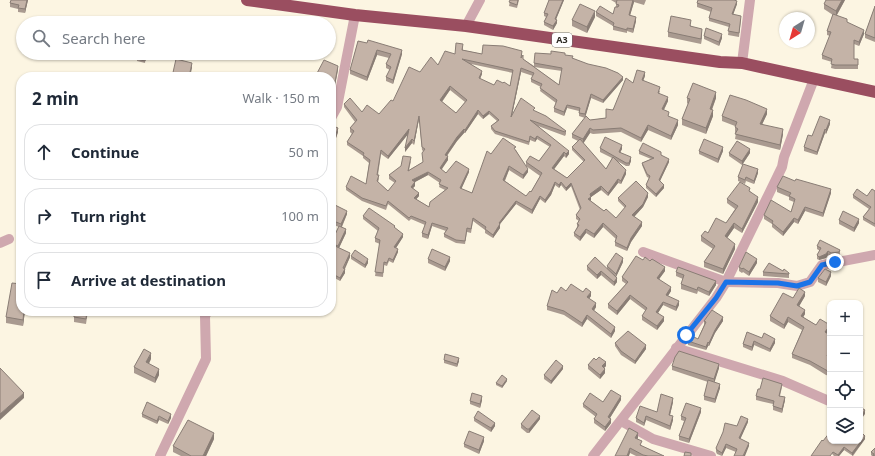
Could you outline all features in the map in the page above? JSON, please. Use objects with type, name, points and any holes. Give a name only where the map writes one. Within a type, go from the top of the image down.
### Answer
[{"type":"highway","name":"A3","points":[[248,0],[278,2],[355,15],[466,26],[720,62],[742,63],[875,92]]},
{"type":"street","points":[[466,26],[480,0]]},
{"type":"street","points":[[742,63],[750,0]]},
{"type":"street","points":[[336,109],[355,15]]},
{"type":"street","points":[[593,456],[716,298],[726,282],[782,167],[814,79]]},
{"type":"street","points":[[643,252],[726,282],[778,283],[797,286],[810,282],[822,265],[875,255]]},
{"type":"street","points":[[160,456],[206,359],[205,316]]},
{"type":"street","points":[[676,348],[783,381],[827,401]]},
{"type":"street","points":[[621,421],[653,439],[711,456]]},
{"type":"building","points":[[11,0],[27,0],[25,9],[18,8],[19,5],[10,3]]},
{"type":"building","points":[[510,0],[518,0],[517,5],[509,2]]},
{"type":"building","points":[[549,0],[563,0],[555,19],[557,20],[553,26],[544,22],[548,14],[544,13]]},
{"type":"building","points":[[617,0],[633,0],[629,15],[636,17],[633,29],[627,28],[627,30],[613,26],[614,23],[596,12],[600,6],[613,14],[615,7],[618,7],[619,5],[616,4]]},
{"type":"building","points":[[698,0],[737,1],[732,14],[741,16],[739,33],[728,31],[730,24],[709,18],[712,8],[697,3]]},
{"type":"building","points":[[826,0],[842,0],[836,11],[824,4]]},
{"type":"building","points":[[580,4],[595,11],[587,27],[572,20]]},
{"type":"building","points":[[875,6],[875,38],[865,34]]},
{"type":"building","points":[[833,14],[847,19],[847,22],[864,30],[859,42],[854,40],[854,59],[858,59],[858,65],[831,64],[832,59],[822,55],[831,32],[827,31]]},
{"type":"building","points":[[671,16],[691,20],[690,26],[702,29],[701,39],[668,32]]},
{"type":"building","points":[[706,28],[722,34],[719,42],[704,36]]},
{"type":"building","points":[[368,40],[402,50],[393,80],[386,77],[391,67],[386,64],[391,54],[377,50],[367,77],[350,70],[358,41],[367,43]]},
{"type":"building","points":[[456,43],[463,44],[462,50],[482,54],[483,45],[503,46],[522,51],[521,58],[523,55],[523,59],[559,85],[562,68],[534,63],[535,53],[551,54],[551,51],[565,53],[565,55],[573,56],[572,58],[588,64],[606,68],[623,77],[603,100],[591,94],[585,114],[579,113],[580,108],[567,105],[564,112],[554,108],[557,100],[540,88],[542,84],[531,79],[534,73],[521,68],[511,117],[521,98],[535,108],[533,110],[546,116],[566,131],[565,132],[530,120],[569,151],[566,154],[564,152],[552,168],[567,178],[585,160],[572,147],[580,139],[606,169],[613,157],[626,170],[621,181],[618,179],[608,193],[601,186],[590,194],[591,197],[588,199],[604,211],[606,209],[616,218],[626,206],[618,198],[636,181],[648,193],[643,204],[632,215],[642,222],[631,238],[627,248],[615,242],[617,236],[603,223],[594,234],[586,229],[580,237],[574,233],[579,225],[577,224],[580,219],[576,215],[581,208],[571,183],[566,188],[561,182],[559,185],[555,182],[545,200],[540,196],[532,210],[516,201],[499,223],[500,224],[493,235],[485,229],[486,227],[473,218],[471,229],[467,228],[465,241],[456,240],[444,234],[448,228],[432,223],[428,235],[422,233],[426,222],[411,216],[409,218],[388,201],[386,206],[362,198],[346,187],[351,176],[366,184],[370,160],[363,155],[364,153],[347,142],[354,131],[350,128],[357,120],[344,104],[350,98],[362,112],[367,105],[379,114],[391,100],[393,101],[409,67],[420,72],[431,57],[438,65],[445,51],[455,54]],"holes":[[[462,59],[513,70],[510,86],[497,80],[494,85],[479,78],[482,71]],[[450,86],[467,100],[456,113],[440,100]],[[478,110],[483,116],[489,111],[499,120],[491,126],[495,131],[529,142],[530,136],[535,139],[537,136],[551,145],[539,161],[530,156],[526,162],[542,173],[531,192],[530,191],[526,196],[503,180],[509,166],[523,175],[528,169],[514,148],[516,147],[503,138],[491,154],[487,151],[472,193],[460,188],[469,169],[456,161],[446,173],[440,168],[448,156],[445,155],[457,137],[464,129],[465,130]],[[419,116],[422,147],[425,149],[422,153],[423,162],[408,171],[411,157],[403,156],[401,166],[389,175],[396,181],[388,191],[377,181],[379,175],[377,175],[381,150],[388,156],[409,129],[405,148],[412,139],[414,141]],[[428,172],[441,180],[439,184],[448,188],[430,202],[429,207],[414,198],[419,193],[411,187],[415,182],[412,180]]]},
{"type":"building","points":[[176,60],[192,63],[190,72],[173,72]]},
{"type":"building","points":[[324,60],[338,66],[336,77],[336,72],[318,72]]},
{"type":"building","points":[[637,70],[645,72],[642,80],[660,87],[658,93],[668,97],[662,109],[669,112],[668,116],[678,120],[671,136],[648,125],[641,138],[621,128],[593,130],[590,128],[583,139],[572,134],[586,116],[590,120],[606,118],[606,109],[613,110],[626,78],[633,83]]},
{"type":"building","points":[[693,83],[716,92],[710,109],[713,110],[706,128],[682,119],[690,99],[687,98]]},
{"type":"building","points":[[730,95],[767,109],[760,124],[783,129],[780,145],[735,134],[738,129],[735,127],[737,122],[722,116]]},
{"type":"building","points":[[820,116],[830,120],[826,130],[825,129],[817,152],[804,147],[808,135],[812,136]]},
{"type":"building","points":[[605,137],[622,145],[619,152],[631,157],[629,163],[626,163],[600,148]]},
{"type":"building","points":[[704,139],[723,147],[718,159],[699,151]]},
{"type":"building","points":[[737,141],[750,149],[742,161],[729,153]]},
{"type":"building","points":[[643,143],[661,152],[661,155],[669,159],[659,180],[664,185],[656,194],[646,185],[650,176],[647,174],[642,163],[654,158],[639,151]]},
{"type":"building","points":[[743,164],[758,169],[754,181],[746,177],[745,180],[738,177]]},
{"type":"building","points":[[783,176],[795,181],[796,179],[831,189],[823,213],[805,207],[798,220],[794,218],[783,232],[772,223],[773,221],[764,215],[771,200],[791,212],[795,199],[789,196],[791,193],[777,187]]},
{"type":"building","points":[[740,182],[750,188],[749,191],[758,197],[742,229],[734,223],[725,236],[735,244],[723,269],[704,262],[715,246],[701,236],[705,231],[708,233],[716,218],[726,223],[738,206],[727,199]]},
{"type":"building","points":[[857,189],[867,196],[872,189],[875,191],[875,224],[863,217],[871,207],[853,195]]},
{"type":"building","points":[[336,206],[347,211],[341,224],[336,222]]},
{"type":"building","points":[[369,208],[395,226],[394,227],[403,234],[394,247],[398,249],[393,260],[389,258],[387,263],[384,262],[383,273],[375,272],[380,240],[375,238],[379,228],[363,216]]},
{"type":"building","points":[[843,211],[859,219],[854,228],[839,220]]},
{"type":"building","points":[[339,226],[346,229],[338,246],[336,245],[336,232]]},
{"type":"building","points":[[820,240],[840,250],[839,252],[831,253],[828,251],[826,254],[819,257],[817,255],[821,248],[817,246]]},
{"type":"building","points":[[336,246],[350,253],[343,268],[345,269],[340,278],[336,276]]},
{"type":"building","points":[[432,249],[450,257],[445,267],[428,259]]},
{"type":"building","points":[[355,250],[368,259],[365,265],[351,256]]},
{"type":"building","points":[[746,252],[757,259],[749,272],[739,267]]},
{"type":"building","points":[[616,253],[623,258],[616,274],[607,266]]},
{"type":"building","points":[[636,256],[643,260],[645,257],[650,261],[652,259],[665,267],[657,278],[671,287],[666,295],[679,301],[676,307],[663,302],[656,312],[664,317],[657,326],[642,316],[647,308],[630,295],[617,311],[608,304],[628,282],[622,277]]},
{"type":"building","points":[[595,257],[617,278],[614,282],[601,271],[597,275],[587,266]]},
{"type":"building","points":[[769,263],[783,271],[784,269],[789,274],[763,272]]},
{"type":"building","points":[[678,267],[716,281],[709,292],[698,287],[697,290],[681,284],[684,275],[676,272]]},
{"type":"building","points":[[825,269],[831,272],[826,282],[818,278]]},
{"type":"building","points":[[12,283],[16,283],[16,316],[23,316],[23,320],[6,317]]},
{"type":"building","points":[[571,284],[583,292],[586,288],[591,292],[587,297],[596,303],[592,309],[615,327],[611,334],[587,315],[582,323],[564,311],[547,306],[552,290],[557,293],[561,287],[566,291]]},
{"type":"building","points":[[799,288],[805,292],[797,305],[805,310],[801,316],[816,325],[820,319],[827,323],[827,329],[825,332],[827,333],[827,370],[810,361],[792,354],[804,327],[788,317],[784,325],[770,316],[783,293],[793,298]]},
{"type":"building","points":[[712,310],[723,317],[706,347],[688,341],[692,336],[698,339],[706,322],[704,321]]},
{"type":"building","points":[[74,316],[86,316],[86,319]]},
{"type":"building","points":[[628,331],[646,345],[635,361],[621,351],[615,343]]},
{"type":"building","points":[[747,332],[762,338],[764,333],[775,339],[770,349],[754,341],[752,347],[743,344]]},
{"type":"building","points":[[144,349],[151,353],[146,362],[159,369],[155,378],[134,367]]},
{"type":"building","points":[[679,351],[719,364],[714,379],[672,366]]},
{"type":"building","points":[[445,354],[459,358],[457,364],[444,360]]},
{"type":"building","points":[[599,357],[606,362],[602,366],[605,369],[600,375],[588,365],[594,358],[596,360]]},
{"type":"building","points":[[556,360],[563,366],[551,381],[544,375]]},
{"type":"building","points":[[0,368],[24,393],[0,414]]},
{"type":"building","points":[[502,375],[507,379],[502,386],[496,383]]},
{"type":"building","points":[[763,378],[782,384],[779,396],[785,397],[782,409],[773,406],[774,401],[756,396]]},
{"type":"building","points":[[708,380],[720,384],[715,399],[704,396]]},
{"type":"building","points":[[611,390],[621,396],[608,417],[611,419],[605,427],[594,419],[597,414],[583,404],[590,393],[603,402]]},
{"type":"building","points":[[472,393],[482,396],[480,404],[470,401]]},
{"type":"building","points":[[661,394],[673,398],[669,415],[673,416],[670,426],[646,416],[644,423],[636,418],[640,406],[657,412]]},
{"type":"building","points":[[147,402],[171,414],[168,421],[159,416],[157,421],[142,414]]},
{"type":"building","points":[[686,403],[701,408],[689,439],[679,436],[686,418],[681,416]]},
{"type":"building","points":[[532,410],[540,416],[529,429],[527,429],[521,424]]},
{"type":"building","points":[[478,411],[495,423],[491,428],[474,418]]},
{"type":"building","points":[[741,416],[748,419],[739,438],[749,443],[743,456],[734,456],[737,449],[726,444],[722,453],[717,450],[716,448],[725,423],[737,426]]},
{"type":"building","points":[[188,420],[214,433],[203,456],[191,456],[173,446]]},
{"type":"building","points":[[629,428],[638,433],[635,438],[642,441],[640,445],[664,456],[643,455],[630,448],[627,456],[615,456]]},
{"type":"building","points":[[469,431],[484,437],[479,450],[464,444]]},
{"type":"building","points":[[827,436],[827,444],[859,444],[852,453],[844,447],[838,455],[833,452],[830,456],[811,456],[822,440],[823,441]]},
{"type":"building","points":[[875,448],[875,456],[873,456],[874,454],[871,452]]},
{"type":"building","points":[[685,452],[691,453],[691,456],[684,456]]},
{"type":"route","points":[[686,335],[716,298],[726,282],[778,283],[797,286],[810,282],[822,265],[835,262]]}]
